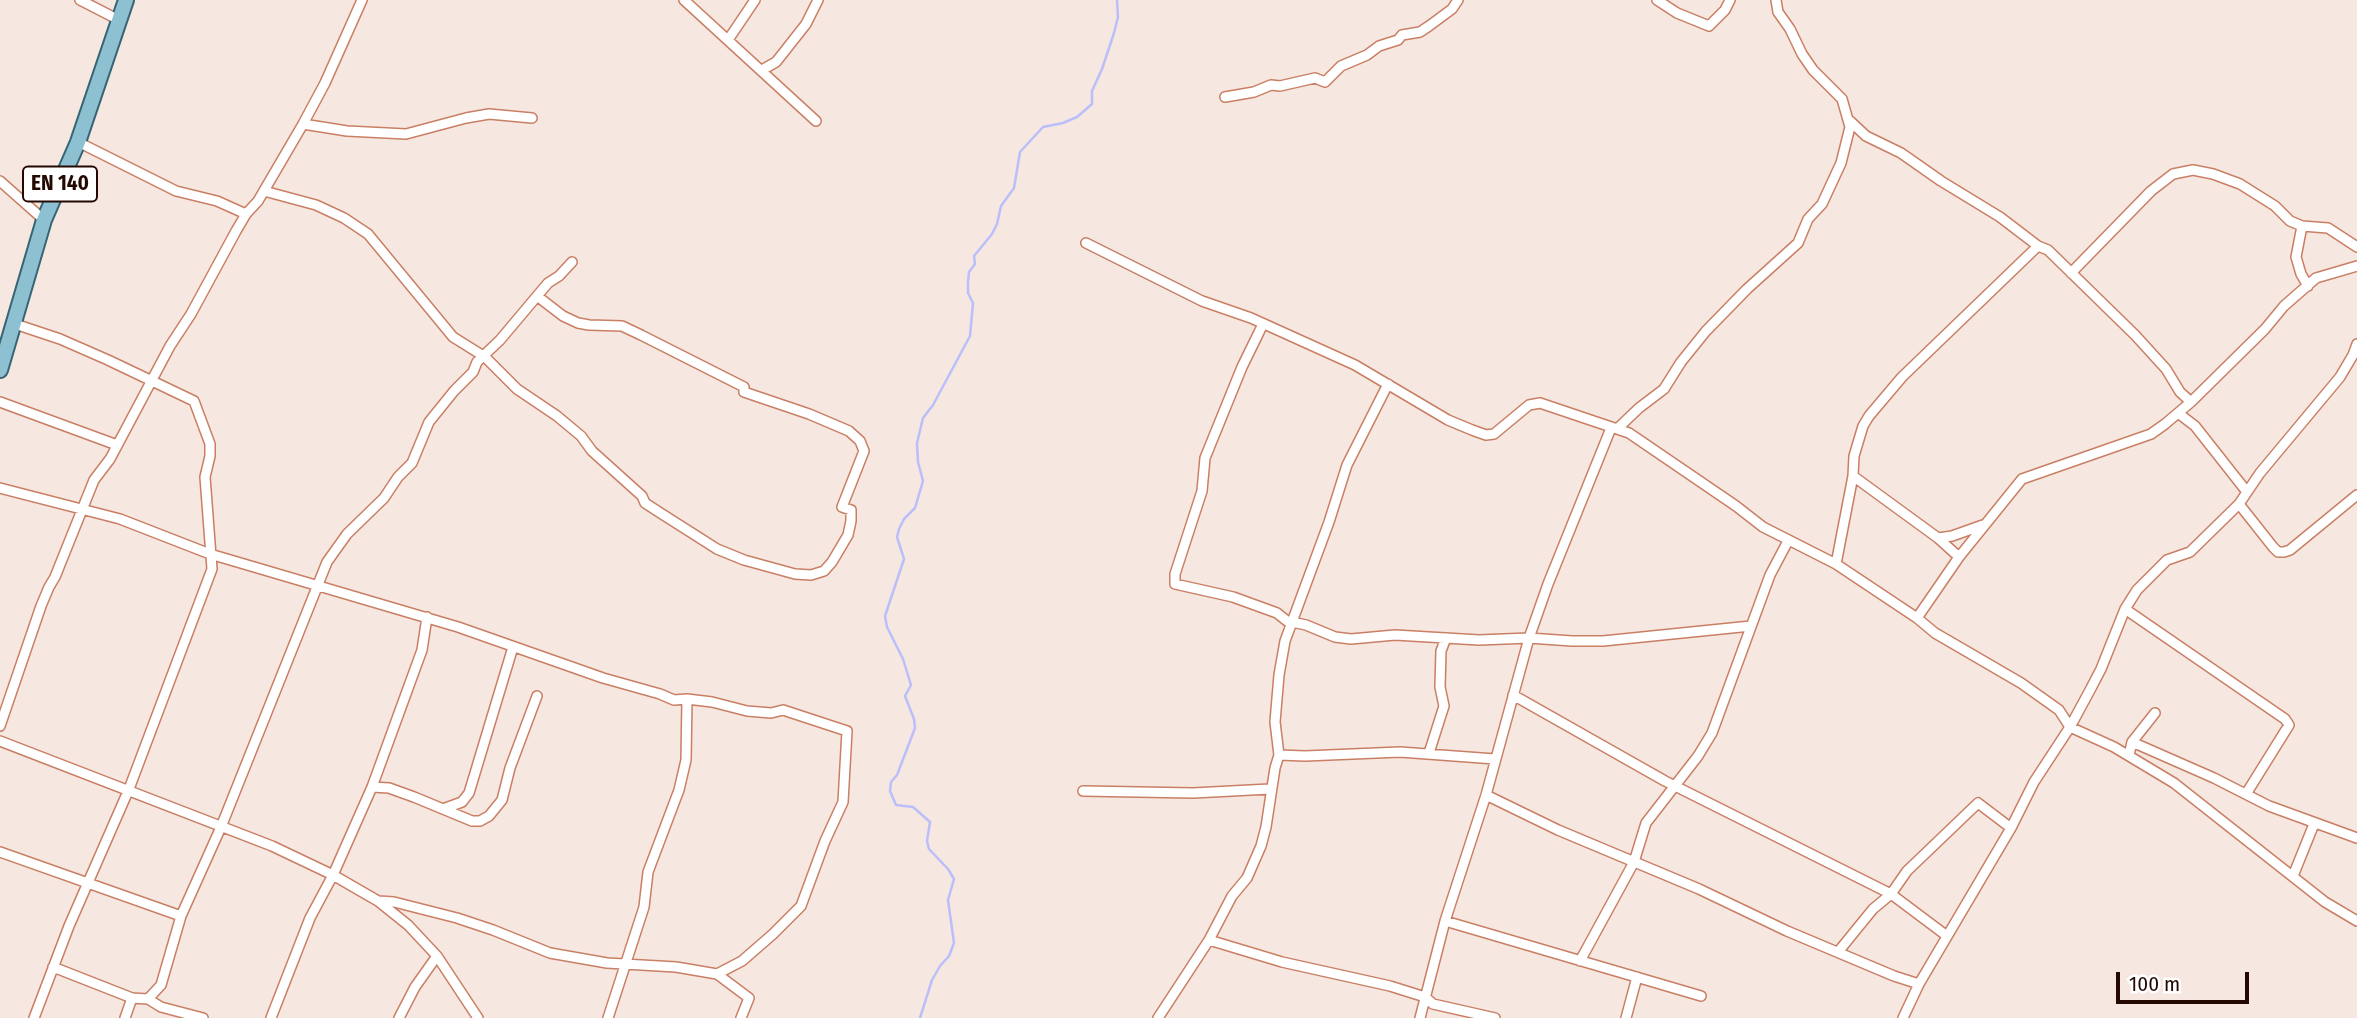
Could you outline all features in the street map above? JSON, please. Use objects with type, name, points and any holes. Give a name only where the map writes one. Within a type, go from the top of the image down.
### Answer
[{"type":"main road","name":"EN 140","points":[[0,370],[44,220],[78,142],[126,0]]},
{"type":"street","points":[[80,0],[119,20]]},
{"type":"street","points":[[0,726],[48,587],[55,578],[94,480],[110,459],[246,214],[264,191],[303,124],[325,83],[362,0]]},
{"type":"street","points":[[684,0],[816,121]]},
{"type":"street","points":[[728,40],[755,0]]},
{"type":"street","points":[[762,70],[776,62],[785,52],[806,24],[818,0]]},
{"type":"street","points":[[1225,97],[1254,92],[1271,85],[1280,86],[1315,78],[1325,82],[1341,66],[1367,55],[1379,46],[1398,40],[1402,35],[1420,32],[1452,9],[1458,0]]},
{"type":"street","points":[[1657,0],[1677,13],[1709,26],[1730,0]]},
{"type":"street","points":[[1420,1018],[1530,638],[1548,584],[1614,428],[1664,389],[1706,331],[1798,243],[1808,219],[1822,204],[1841,163],[1849,137],[1850,121],[1842,99],[1813,70],[1802,54],[1778,12],[1776,0]]},
{"type":"street","points":[[303,124],[347,131],[406,134],[489,114],[532,118]]},
{"type":"street","points":[[1850,121],[1871,139],[1901,153],[2000,217],[2038,246],[2048,250],[2151,352],[2166,369],[2180,392],[2191,402]]},
{"type":"street","points":[[78,142],[176,191],[217,201],[246,214]]},
{"type":"street","points":[[2071,273],[2151,191],[2173,174],[2193,170],[2239,184],[2275,206],[2290,220],[2302,226],[2328,228],[2357,247]]},
{"type":"street","points":[[0,181],[44,220]]},
{"type":"street","points":[[264,191],[316,205],[344,218],[368,234],[453,337],[485,357],[517,388],[581,436],[592,451],[642,496],[645,503],[729,555],[795,574],[811,575],[824,571],[848,536],[851,510],[842,507],[864,451],[860,441],[849,431],[809,414],[744,392],[744,387],[622,326],[589,326],[563,316],[537,296]]},
{"type":"street","points":[[2302,226],[2296,257],[2308,286]]},
{"type":"street","points":[[1086,243],[1202,301],[1263,324],[1355,365],[1448,420],[1486,435],[1494,434],[1528,405],[1540,403],[1629,433],[1737,506],[1763,527],[1836,564],[1935,633],[2021,683],[2059,710],[2070,727],[2129,755],[2174,783],[2325,902],[2357,921]]},
{"type":"street","points":[[1836,564],[1858,441],[1869,416],[1902,377],[2038,246]]},
{"type":"street","points":[[148,999],[161,985],[181,916],[221,828],[327,562],[347,534],[384,498],[398,477],[412,463],[429,422],[473,372],[477,362],[485,357],[548,283],[572,262]]},
{"type":"street","points":[[1917,618],[1959,558],[2021,479],[2151,434],[2191,402],[2308,286],[2323,274],[2357,266]]},
{"type":"street","points":[[15,324],[60,339],[194,401],[210,444],[205,477],[212,569],[129,789],[87,884],[34,1018]]},
{"type":"street","points":[[1263,324],[1242,367],[1205,458],[1202,491],[1175,575],[1175,584],[1233,597],[1277,612],[1287,621],[1335,637],[1352,639],[1395,635],[1479,640],[1530,638],[1603,641],[1751,626]]},
{"type":"street","points":[[1903,1018],[1919,984],[2011,828],[2034,782],[2070,727],[2101,669],[2125,609],[2149,576],[2167,560],[2190,552],[2239,504],[2260,473],[2340,377],[2357,344]]},
{"type":"street","points":[[1158,1018],[1253,866],[1266,827],[1270,789],[1279,755],[1275,722],[1281,654],[1347,465],[1388,384]]},
{"type":"street","points":[[0,402],[117,445]]},
{"type":"street","points":[[2178,413],[2195,426],[2247,492]]},
{"type":"street","points":[[1853,476],[1938,538],[1959,558]]},
{"type":"street","points":[[0,488],[120,519],[211,554],[427,618],[674,700],[712,702],[771,712],[783,709],[847,731],[844,803],[825,841],[801,906],[742,961],[717,974]]},
{"type":"street","points":[[2239,504],[2273,547],[2278,552],[2284,552],[2290,550],[2357,495]]},
{"type":"street","points":[[1938,538],[1986,524]]},
{"type":"street","points":[[1580,961],[1634,862],[1646,822],[1698,756],[1712,733],[1770,575],[1788,541]]},
{"type":"street","points":[[2125,609],[2285,719],[2289,725],[2246,794]]},
{"type":"street","points":[[271,1018],[310,918],[333,875],[372,787],[422,650],[427,618]]},
{"type":"street","points":[[1429,753],[1444,706],[1440,687],[1441,651],[1446,638]]},
{"type":"street","points":[[443,809],[461,803],[469,793],[513,647]]},
{"type":"street","points":[[1513,695],[1722,810],[1891,894],[1947,936]]},
{"type":"street","points":[[372,787],[388,788],[472,821],[480,821],[489,816],[502,800],[510,768],[537,696]]},
{"type":"street","points":[[608,1018],[644,906],[648,872],[679,790],[686,760],[687,699]]},
{"type":"street","points":[[2129,755],[2132,742],[2155,713]]},
{"type":"street","points":[[0,741],[272,846],[333,875],[378,901],[408,925],[437,956],[478,1018]]},
{"type":"street","points":[[2132,742],[2269,806],[2357,838]]},
{"type":"street","points":[[1279,755],[1429,753],[1495,759]]},
{"type":"street","points":[[1083,791],[1193,793],[1270,789]]},
{"type":"street","points":[[1486,795],[1558,830],[1838,952],[1919,984]]},
{"type":"street","points":[[1838,952],[1868,914],[1891,894],[1907,871],[1978,803],[2011,828]]},
{"type":"street","points":[[2293,876],[2314,824]]},
{"type":"street","points":[[0,852],[181,916]]},
{"type":"street","points":[[378,901],[394,902],[457,919],[550,953],[607,964],[676,967],[717,974],[749,998],[741,1018]]},
{"type":"street","points":[[1446,921],[1701,996]]},
{"type":"street","points":[[1209,940],[1282,962],[1390,986],[1425,997],[1433,1004],[1495,1018]]},
{"type":"street","points":[[399,1018],[415,987],[437,956]]},
{"type":"street","points":[[53,967],[132,998],[148,999],[161,1007],[203,1018]]},
{"type":"street","points":[[1626,1018],[1637,977]]},
{"type":"street","points":[[125,1018],[132,998]]},
{"type":"waterway","points":[[920,1018],[932,980],[949,956],[954,943],[948,900],[954,879],[929,849],[927,841],[930,822],[913,807],[896,805],[890,791],[891,782],[897,775],[915,728],[905,696],[911,685],[885,616],[904,559],[897,537],[904,519],[915,508],[923,481],[917,443],[923,418],[933,405],[970,336],[973,303],[968,293],[968,282],[969,272],[975,264],[974,256],[992,234],[1001,206],[1014,188],[1020,152],[1043,127],[1077,117],[1092,104],[1092,91],[1102,69],[1118,17],[1117,0]]}]
